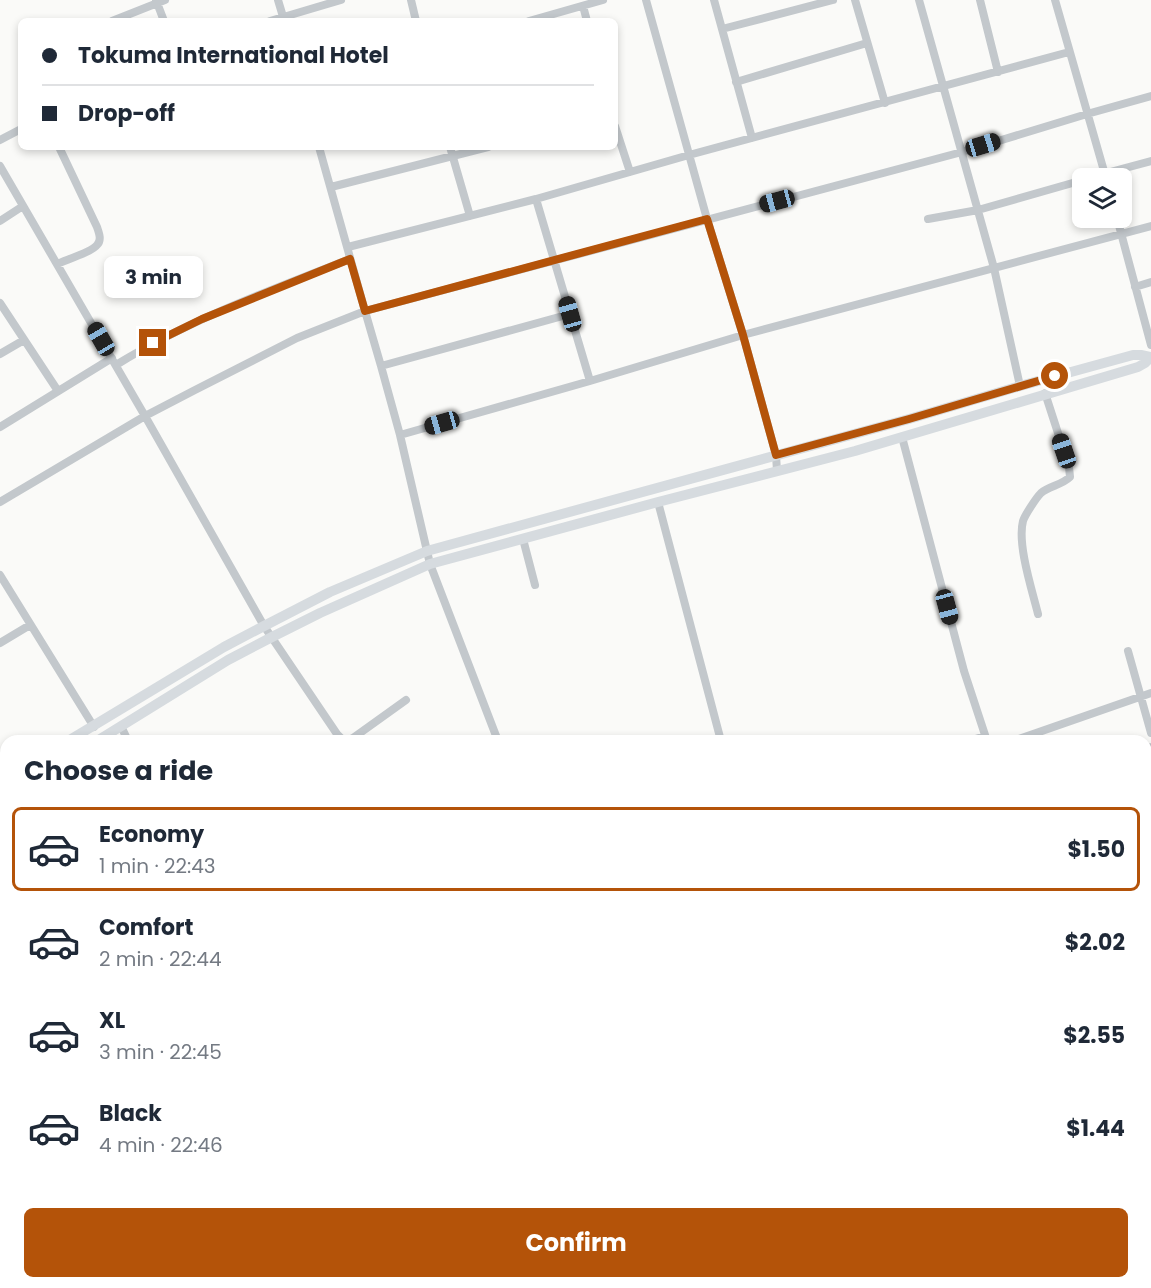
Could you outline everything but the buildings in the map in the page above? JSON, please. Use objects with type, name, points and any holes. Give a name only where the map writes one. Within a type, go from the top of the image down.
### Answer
[{"type":"main road","points":[[79,735],[224,647],[330,592],[428,551],[1133,355],[1151,357]]},
{"type":"main road","points":[[107,735],[228,660],[320,613],[430,564],[902,437],[1138,367],[1151,357]]},
{"type":"street","points":[[278,0],[284,18]]},
{"type":"street","points":[[287,18],[341,0]]},
{"type":"street","points":[[411,0],[415,18]]},
{"type":"street","points":[[540,18],[603,0]]},
{"type":"street","points":[[646,0],[707,219],[743,335],[776,455],[777,471]]},
{"type":"street","points":[[714,0],[752,138]]},
{"type":"street","points":[[722,29],[833,0]]},
{"type":"street","points":[[855,0],[885,103]]},
{"type":"street","points":[[919,0],[994,268],[1020,386]]},
{"type":"street","points":[[980,0],[998,72]]},
{"type":"street","points":[[1055,0],[1103,168]]},
{"type":"street","points":[[119,18],[159,1],[163,18]]},
{"type":"street","points":[[583,6],[586,18]]},
{"type":"street","points":[[736,82],[867,43]]},
{"type":"street","points":[[348,247],[536,199],[689,155],[1070,52]]},
{"type":"street","points":[[0,502],[145,416],[297,338],[365,311],[962,152],[1151,96]]},
{"type":"street","points":[[0,140],[18,131]]},
{"type":"street","points":[[618,135],[630,172]]},
{"type":"street","points":[[57,264],[91,250],[98,245],[100,237],[60,150]]},
{"type":"street","points":[[320,150],[400,435],[430,564],[496,735]]},
{"type":"street","points":[[451,150],[470,216]]},
{"type":"street","points":[[331,187],[476,150]]},
{"type":"street","points":[[1130,168],[1151,161]]},
{"type":"street","points":[[0,166],[114,361],[264,626],[337,735]]},
{"type":"street","points":[[928,219],[978,210],[1072,183]]},
{"type":"street","points":[[536,199],[590,381]]},
{"type":"street","points":[[0,221],[23,206]]},
{"type":"street","points":[[400,435],[743,335],[1151,226]]},
{"type":"street","points":[[1120,228],[1151,345]]},
{"type":"street","points":[[0,427],[58,391],[114,361],[202,319],[350,259]]},
{"type":"street","points":[[1135,287],[1151,282]]},
{"type":"street","points":[[0,303],[58,391]]},
{"type":"street","points":[[381,366],[570,314]]},
{"type":"street","points":[[0,354],[24,340]]},
{"type":"street","points":[[1038,614],[1023,556],[1024,519],[1042,492],[1070,477],[1069,467],[1045,393]]},
{"type":"street","points":[[902,437],[964,671],[985,735]]},
{"type":"street","points":[[658,502],[719,735]]},
{"type":"street","points":[[523,539],[535,585]]},
{"type":"street","points":[[0,575],[94,727]]},
{"type":"street","points":[[0,643],[30,625]]},
{"type":"street","points":[[1128,651],[1151,733]]},
{"type":"street","points":[[1030,735],[1151,693]]},
{"type":"street","points":[[357,735],[406,700]]},
{"type":"street","points":[[121,726],[125,735]]},
{"type":"route","points":[[153,343],[202,319],[350,259],[365,311],[707,219],[743,335],[776,455],[1055,376]]}]
